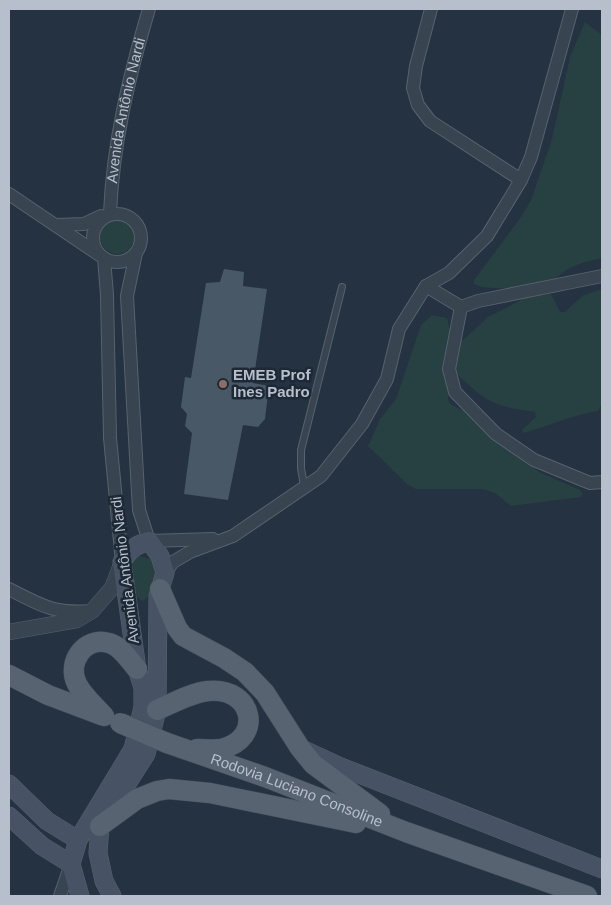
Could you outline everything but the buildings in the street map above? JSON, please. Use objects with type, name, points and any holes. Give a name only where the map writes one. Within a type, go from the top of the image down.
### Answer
[{"type":"main road","points":[[122,562],[128,552],[138,544],[149,541]]},
{"type":"main road","name":"Avenida Antônio Nardi","points":[[100,826],[146,754],[158,710],[160,556],[149,541]]},
{"type":"main road","name":"Avenida Antônio Nardi","points":[[72,867],[78,840],[133,749],[143,707],[142,688],[137,669],[122,562]]},
{"type":"main road","points":[[127,598],[143,606],[151,604],[161,586]]},
{"type":"main road","points":[[161,586],[177,628],[183,636],[235,665],[254,680],[275,708],[300,748],[328,776],[406,832]]},
{"type":"main road","points":[[112,720],[76,683],[74,664],[80,650],[92,643],[108,643],[123,652],[137,669]]},
{"type":"main road","name":"Rodovia Luciano Consoline","points":[[9,675],[48,694],[175,746],[265,777],[406,832],[587,896]]},
{"type":"main road","points":[[158,710],[207,691],[228,692],[246,707],[249,715],[248,726],[239,740],[221,748],[175,746]]},
{"type":"main road","points":[[300,748],[341,766],[602,868]]},
{"type":"main road","points":[[9,784],[46,821],[78,840]]},
{"type":"main road","points":[[112,896],[104,881],[98,853],[100,826],[126,806],[147,794],[169,789],[185,789],[406,832]]},
{"type":"main road","points":[[9,816],[42,846],[72,867],[83,896]]},
{"type":"main road","points":[[72,867],[98,853]]},
{"type":"street","name":"Avenida Antônio Nardi","points":[[109,213],[112,170],[118,128],[149,9]]},
{"type":"street","points":[[431,9],[416,66],[413,88],[418,105],[430,121],[521,180]]},
{"type":"street","points":[[161,586],[174,562],[190,552],[233,536],[321,476],[362,424],[386,379],[399,329],[426,286],[449,273],[487,236],[521,180],[531,157],[572,9]]},
{"type":"street","points":[[9,194],[101,257],[114,262],[122,262],[136,253],[141,238],[136,222],[123,214],[109,213],[84,224],[56,225]]},
{"type":"street","points":[[101,257],[94,248],[93,232],[96,225],[109,213]]},
{"type":"street","name":"Avenida Antônio Nardi","points":[[136,253],[126,296],[139,510],[149,541]]},
{"type":"street","name":"Avenida Antônio Nardi","points":[[101,257],[107,296],[110,438],[122,562]]},
{"type":"street","points":[[460,307],[478,301],[602,276]]},
{"type":"street","points":[[426,286],[460,307]]},
{"type":"street","points":[[460,307],[449,369],[455,392],[496,434],[534,460],[590,483],[602,482]]},
{"type":"street","points":[[149,541],[183,541],[233,536]]},
{"type":"street","points":[[9,632],[76,620],[92,611],[112,588],[122,562]]},
{"type":"street","points":[[9,589],[46,608],[71,612],[92,611]]},
{"type":"street","points":[[60,896],[72,867]]},
{"type":"lane","points":[[304,486],[301,450],[342,286]]},
{"type":"green space","points":[[585,22],[602,35],[602,258],[586,262],[564,272],[558,276],[549,290],[560,312],[565,312],[582,296],[602,289],[602,404],[598,411],[579,415],[523,433],[522,430],[536,417],[535,412],[510,408],[493,402],[477,392],[458,375],[451,376],[448,399],[450,404],[474,416],[539,472],[580,490],[583,494],[581,497],[511,506],[495,493],[482,489],[416,489],[408,485],[368,446],[380,419],[396,399],[421,325],[432,315],[447,318],[451,334],[463,340],[488,317],[521,300],[521,294],[516,291],[480,286],[474,284],[474,280],[521,217],[531,200],[552,139],[570,57]]},
{"type":"green space","points":[[117,220],[129,225],[134,237],[129,249],[117,254],[105,249],[100,237],[105,225]]},
{"type":"green space","points":[[140,556],[154,560],[158,567],[152,593],[143,601],[139,599],[133,589],[130,577],[131,565]]},
{"type":"place","name":"EMEB Prof Ines Padro","points":[[223,384]]}]
